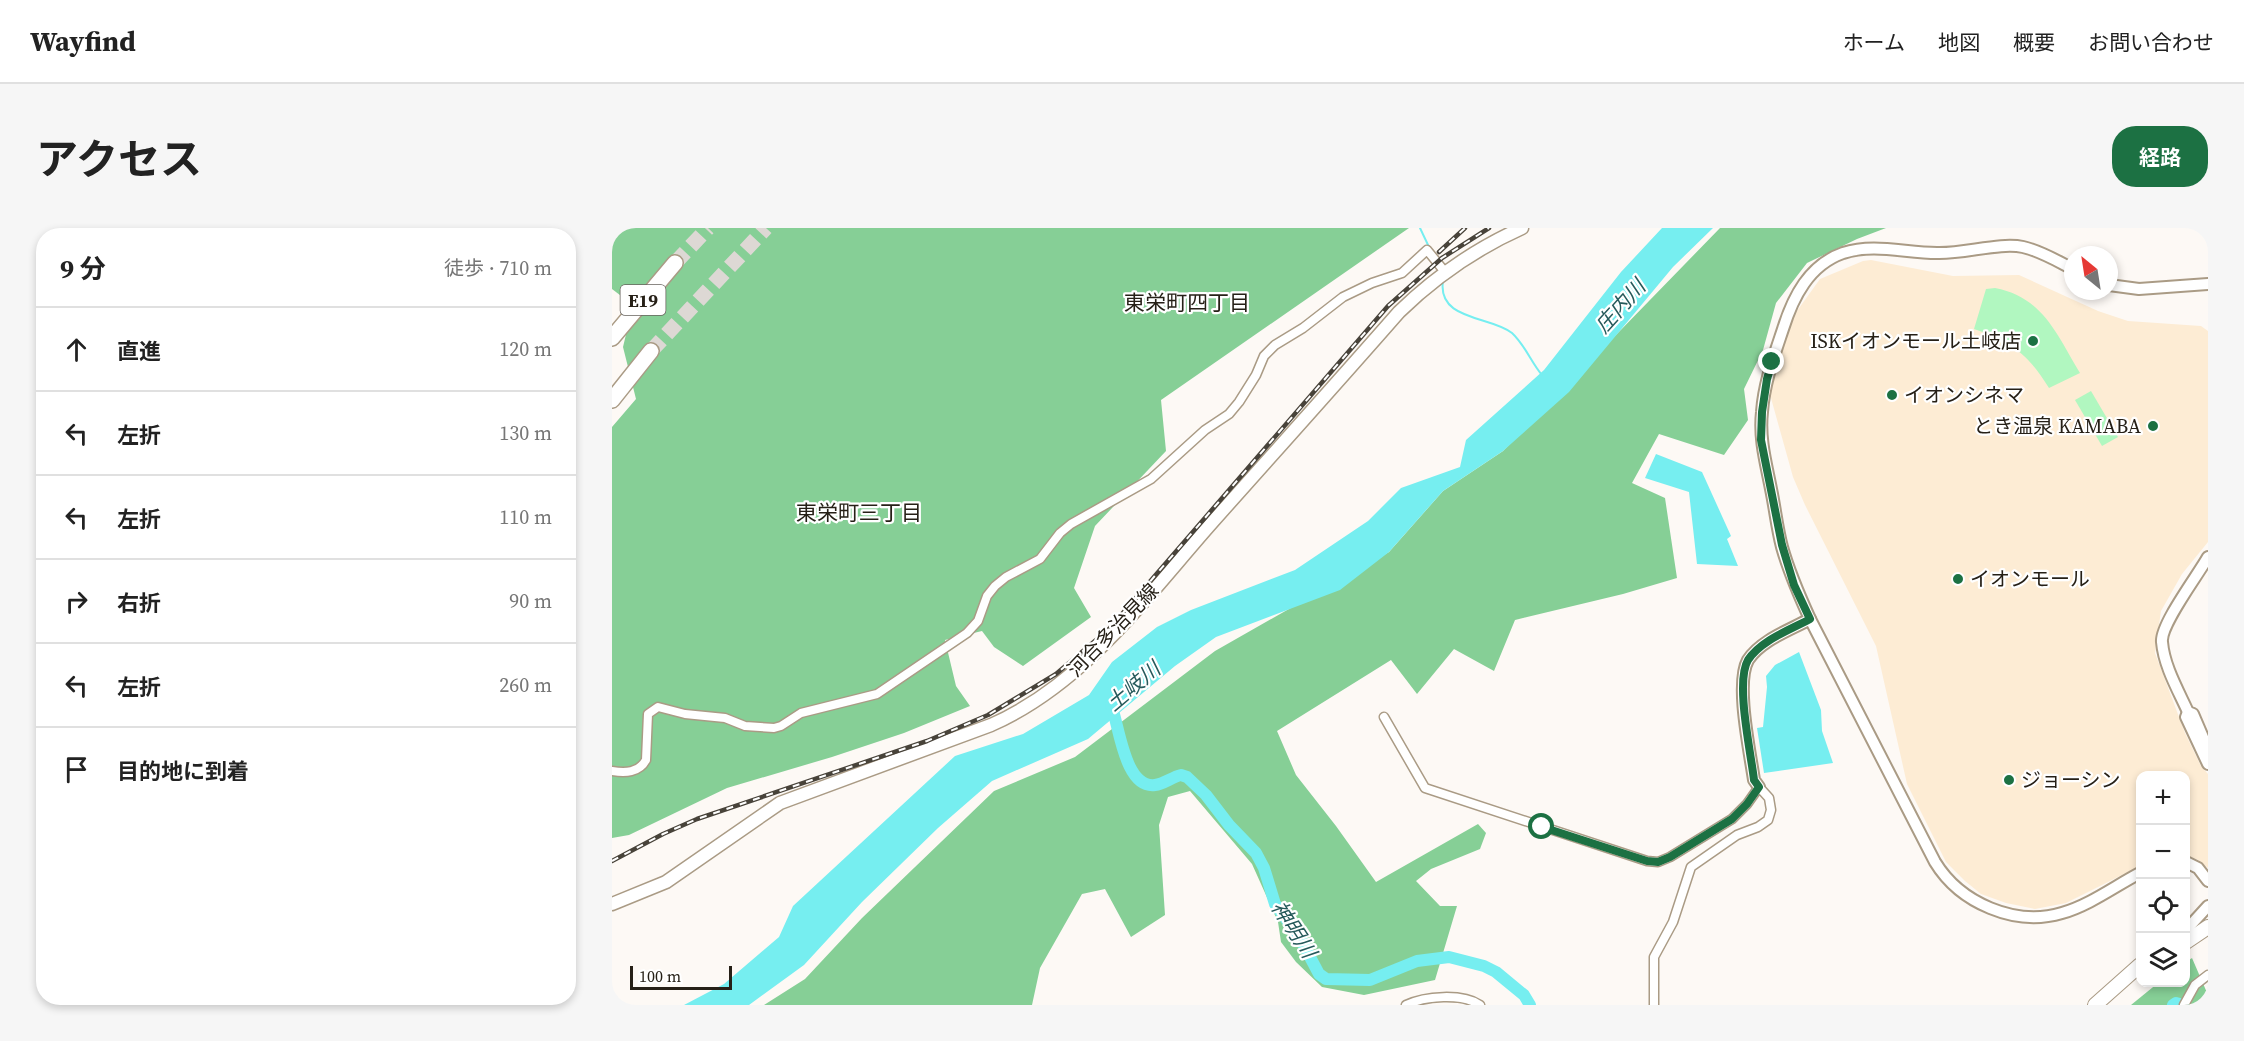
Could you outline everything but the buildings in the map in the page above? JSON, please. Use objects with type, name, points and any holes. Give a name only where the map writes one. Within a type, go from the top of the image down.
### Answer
[{"type":"highway","name":"E19","points":[[612,338],[675,263]]},
{"type":"highway","points":[[612,400],[651,351]]},
{"type":"highway","points":[[2196,932],[2208,916]]},
{"type":"highway","points":[[2095,1005],[2136,969]]},
{"type":"highway","points":[[2106,1005],[2136,979]]},
{"type":"main road","name":"河合多治見線","points":[[612,904],[666,882],[780,803],[990,725],[1039,700],[1112,637],[1399,312],[1422,289],[1490,243],[1522,228]]},
{"type":"street","points":[[2064,264],[2044,254],[2021,247],[1994,247],[1966,253],[1942,254],[1862,248],[1841,254],[1811,274],[1793,302],[1767,379],[1761,440],[1782,545],[1794,585],[1935,862],[1953,886],[1968,898],[2014,915],[2040,917],[2063,913],[2136,875]]},
{"type":"street","points":[[612,771],[632,772],[643,765],[646,760],[648,714],[658,707],[685,714],[725,718],[745,726],[774,728],[801,713],[878,694],[967,633],[978,621],[987,596],[995,585],[1040,560],[1060,533],[1071,524],[1151,479],[1205,430],[1229,414],[1256,375],[1264,356],[1275,345],[1303,328],[1343,297],[1372,283],[1402,273],[1427,250],[1445,272]]},
{"type":"street","points":[[2118,286],[2139,289],[2208,284]]},
{"type":"street","points":[[2208,558],[2164,627],[2161,640],[2174,681],[2188,712],[2193,714],[2208,749]]},
{"type":"street","points":[[1654,1005],[1654,957],[1673,922],[1691,867],[1737,835],[1758,827],[1768,820],[1771,810],[1769,798],[1754,780],[1742,690],[1743,675],[1748,660],[1761,647],[1810,619]]},
{"type":"street","points":[[2188,712],[2186,717],[2208,764]]},
{"type":"street","points":[[1384,717],[1425,788],[1647,861],[1658,862],[1670,857],[1732,819],[1759,787]]},
{"type":"street","points":[[2190,864],[2198,868],[2207,882]]},
{"type":"street","points":[[2196,932],[2208,906]]},
{"type":"street","points":[[2184,1005],[2195,985],[2208,975]]},
{"type":"street","points":[[1406,1005],[1434,997],[1471,1000],[1480,1005]]},
{"type":"shaded area","name":"イオンモール","points":[[1871,260],[1953,276],[2019,275],[2064,296],[2064,300],[2074,300],[2128,321],[2201,326],[2208,331],[2208,542],[2182,574],[2161,611],[2155,653],[2185,733],[2201,766],[2208,774],[2208,868],[2190,857],[2190,771],[2136,771],[2136,868],[2066,903],[2035,909],[2006,903],[1981,894],[1946,862],[1907,784],[1876,646],[1793,477],[1764,373],[1771,347],[1820,279],[1863,261]]},
{"type":"green space","points":[[612,228],[1409,228],[1161,400],[1166,451],[1095,526],[1074,588],[1091,617],[1023,666],[994,647],[982,631],[945,640],[956,686],[970,706],[904,733],[727,788],[629,835],[612,838],[612,427],[636,399],[623,347],[633,305],[612,289]]},
{"type":"green space","points":[[1720,228],[1886,228],[1807,263],[1776,303],[1763,350],[1744,389],[1748,420],[1724,455],[1659,434],[1632,483],[1665,498],[1677,578],[1623,594],[1515,620],[1494,671],[1454,649],[1417,694],[1391,660],[1277,731],[1296,775],[1376,882],[1478,824],[1486,833],[1480,849],[1431,869],[1416,881],[1440,906],[1457,906],[1435,980],[1364,995],[1322,987],[1296,962],[1281,942],[1278,922],[1252,864],[1190,791],[1168,797],[1159,825],[1165,915],[1131,937],[1105,889],[1082,894],[1040,968],[1032,1005],[764,1005],[805,979],[862,918],[994,791],[1075,757],[1215,651],[1389,552],[1443,491],[1503,451]]},
{"type":"green space","name":"ISKイオンモール土岐店","points":[[1995,288],[2025,300],[2037,309],[2056,332],[2080,373],[2049,388],[2042,376],[2018,351],[1999,339],[1974,329],[1986,289]]},
{"type":"green space","points":[[2091,391],[2118,437],[2102,446],[2075,400]]},
{"type":"green space","points":[[2192,958],[2208,995],[2208,1005],[2131,1005],[2153,987],[2190,987],[2190,959]]},
{"type":"water","points":[[1662,228],[1713,228],[1673,267],[1569,392],[1503,451],[1443,491],[1389,552],[1340,590],[1216,637],[1175,666],[1088,739],[992,781],[938,828],[862,902],[804,965],[749,1005],[684,1005],[724,984],[779,937],[793,906],[955,756],[1023,734],[1089,695],[1112,662],[1157,627],[1191,610],[1295,570],[1368,521],[1401,488],[1460,467],[1466,440],[1544,370],[1621,272]]},
{"type":"water","points":[[1656,454],[1702,472],[1731,536],[1727,539],[1738,566],[1697,564],[1689,492],[1645,478]]},
{"type":"water","points":[[1799,652],[1821,710],[1822,731],[1833,763],[1764,773],[1757,728],[1763,727],[1766,676],[1775,665]]},
{"type":"waterway","points":[[1420,228],[1429,247]]},
{"type":"waterway","points":[[1443,281],[1443,294],[1448,304],[1468,316],[1512,333],[1542,375]]},
{"type":"waterway","name":"神明川","points":[[1111,705],[1124,753],[1136,777],[1145,783],[1155,785],[1181,775],[1187,777],[1206,795],[1229,825],[1256,853],[1264,868],[1275,904],[1300,938],[1319,974],[1326,979],[1370,980],[1417,961],[1449,957],[1484,966],[1496,972],[1524,995],[1530,1005]]},
{"type":"waterway","name":"神明川","points":[[2173,1005],[2176,1003],[2183,1005]]},
{"type":"tunnel","points":[[675,263],[708,228]]},
{"type":"tunnel","points":[[651,351],[766,228]]},
{"type":"railway","points":[[1439,252],[1465,228]]},
{"type":"railway","points":[[612,861],[697,819],[927,741],[988,715],[1056,674],[1109,629],[1388,306],[1442,258],[1489,228]]},
{"type":"place","name":"ISKイオンモール土岐店","points":[[2033,341]]},
{"type":"place","name":"イオンシネマ","points":[[1892,395]]},
{"type":"place","name":"とき温泉 KAMABA","points":[[2153,426]]},
{"type":"place","name":"イオンモール","points":[[1958,579]]},
{"type":"place","name":"ジョーシン","points":[[2009,780]]},
{"type":"district","name":"東栄町四丁目","points":[[1187,302]]},
{"type":"district","name":"東栄町三丁目","points":[[859,512]]},
{"type":"route","points":[[1542,827],[1647,861],[1658,862],[1732,819],[1759,787],[1754,780],[1742,690],[1743,675],[1748,660],[1761,647],[1810,619],[1794,585],[1782,545],[1761,440],[1762,412],[1772,362]]},
{"type":"water label","name":"庄内川","points":[[1620,306]]},
{"type":"water label","name":"土岐川","points":[[1133,686]]}]
